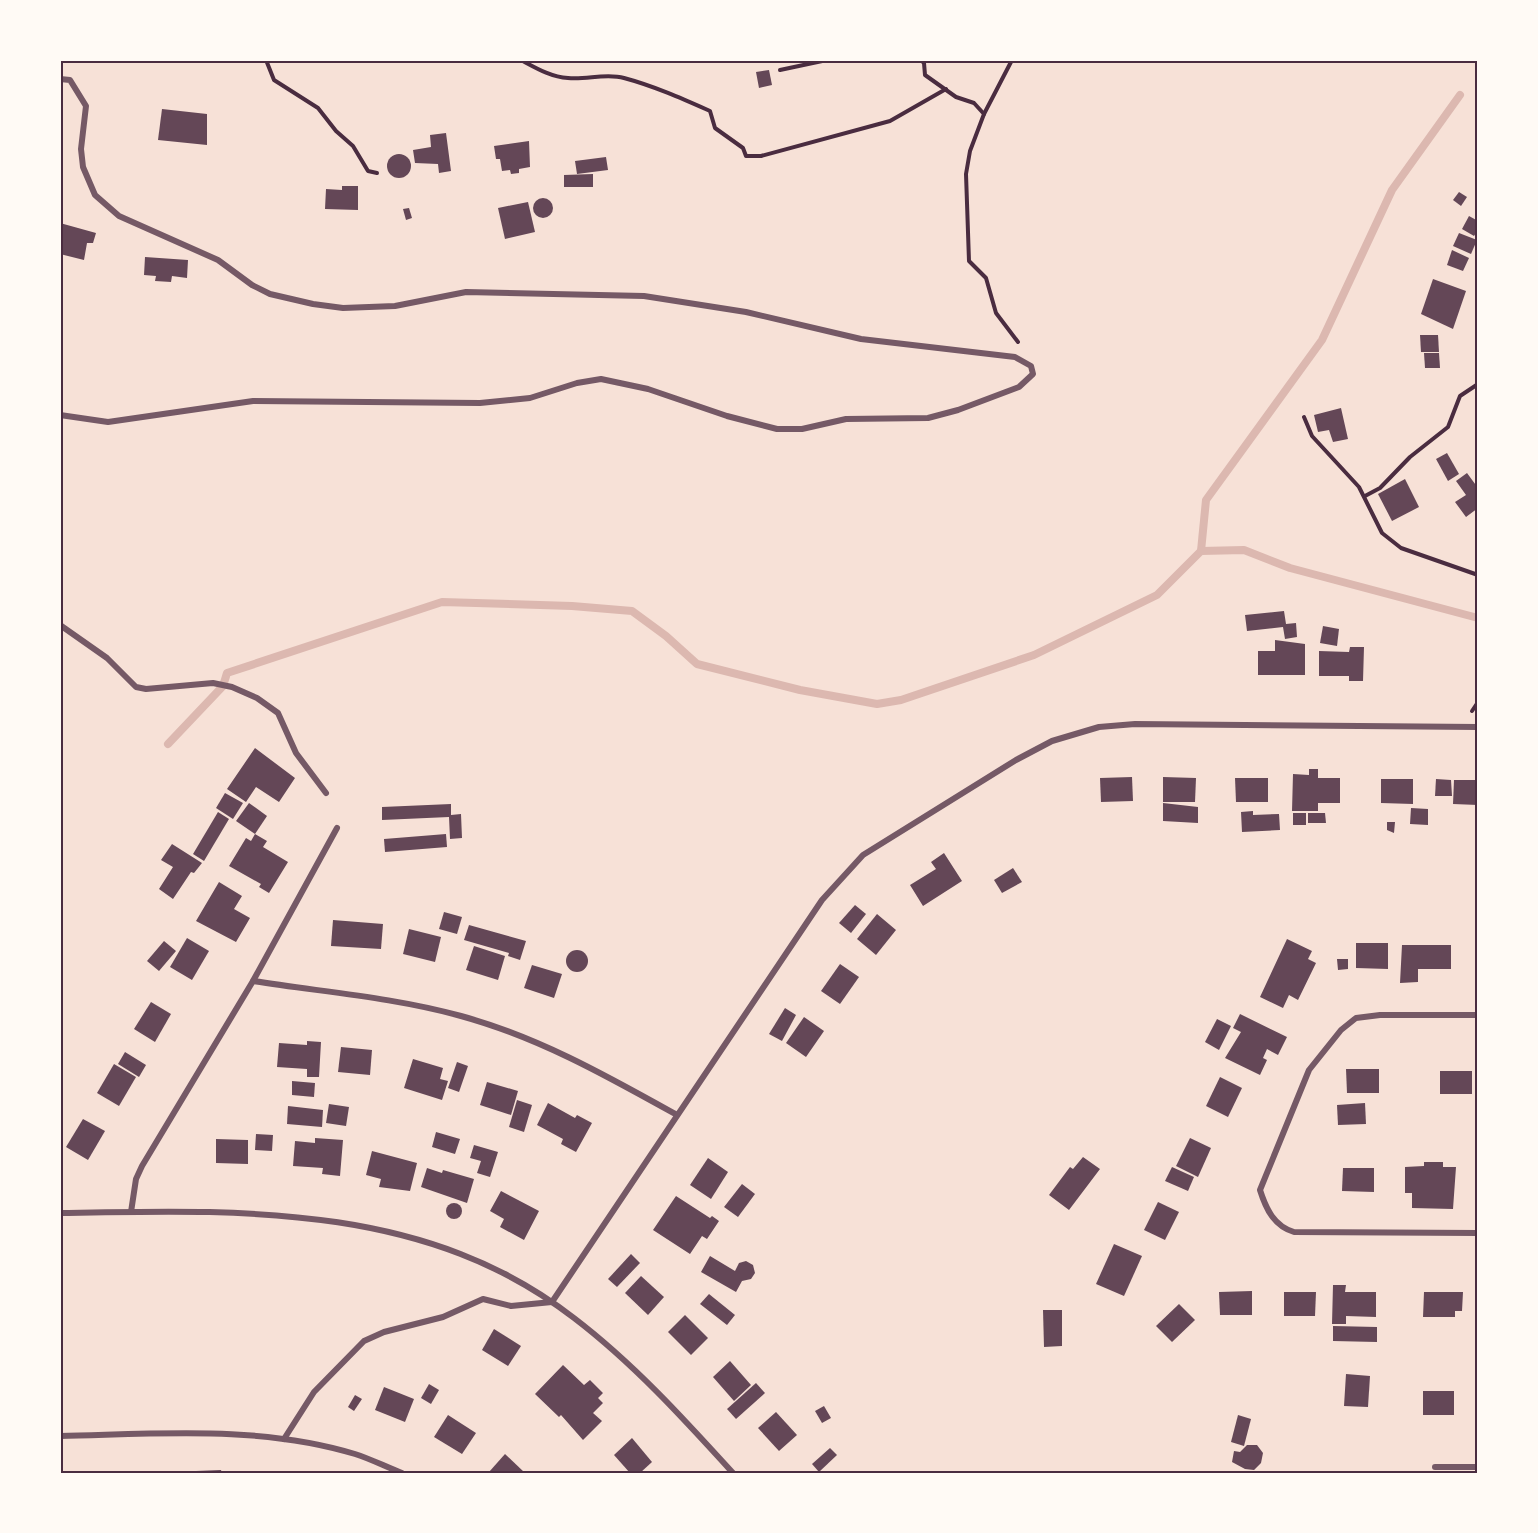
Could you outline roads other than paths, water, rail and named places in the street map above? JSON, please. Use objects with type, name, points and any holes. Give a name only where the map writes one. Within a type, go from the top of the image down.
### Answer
[{"type":"street","points":[[60,79],[70,80],[86,105],[81,150],[83,167],[100,201],[119,216],[218,260],[252,285],[270,294],[343,308],[395,306],[466,292],[644,296],[746,312],[861,339],[1015,357],[1031,366],[1033,374],[1019,387],[958,410],[928,418],[846,419],[802,429],[777,429],[727,416],[648,389],[601,380],[577,383],[530,398],[480,403],[253,401],[108,422],[60,415]]},
{"type":"street","points":[[60,625],[107,658],[136,687],[220,684],[257,698],[278,713],[296,753],[309,774],[326,793]]},
{"type":"street","points":[[552,1302],[822,900],[843,874],[863,855],[937,807],[1052,741],[1099,727],[1135,724],[1478,727]]},
{"type":"street","points":[[131,1212],[136,1179],[142,1166],[253,981],[337,828]]},
{"type":"street","points":[[253,981],[399,1001],[462,1016],[556,1050],[677,1115]]},
{"type":"street","points":[[1478,1015],[1380,1015],[1356,1018],[1341,1030],[1309,1070],[1260,1190],[1266,1210],[1284,1229],[1294,1232],[1478,1233]]},
{"type":"street","points":[[60,1213],[195,1212],[320,1219],[393,1232],[445,1247],[496,1270],[552,1302],[618,1354],[667,1400],[733,1473]]},
{"type":"street","points":[[284,1439],[314,1392],[364,1341],[384,1332],[442,1317],[483,1299],[511,1306],[552,1302]]},
{"type":"street","points":[[60,1436],[229,1433],[284,1439],[357,1455],[402,1473]]},
{"type":"street","points":[[1435,1467],[1478,1467]]},
{"type":"waterway","points":[[1201,551],[1206,500],[1322,340],[1392,190],[1460,95]]},
{"type":"waterway","points":[[168,744],[223,686],[227,673],[442,602],[572,606],[632,611],[666,636],[697,664],[800,690],[877,704],[901,700],[1034,655],[1157,595],[1201,551],[1244,550],[1290,568],[1478,618]]}]
